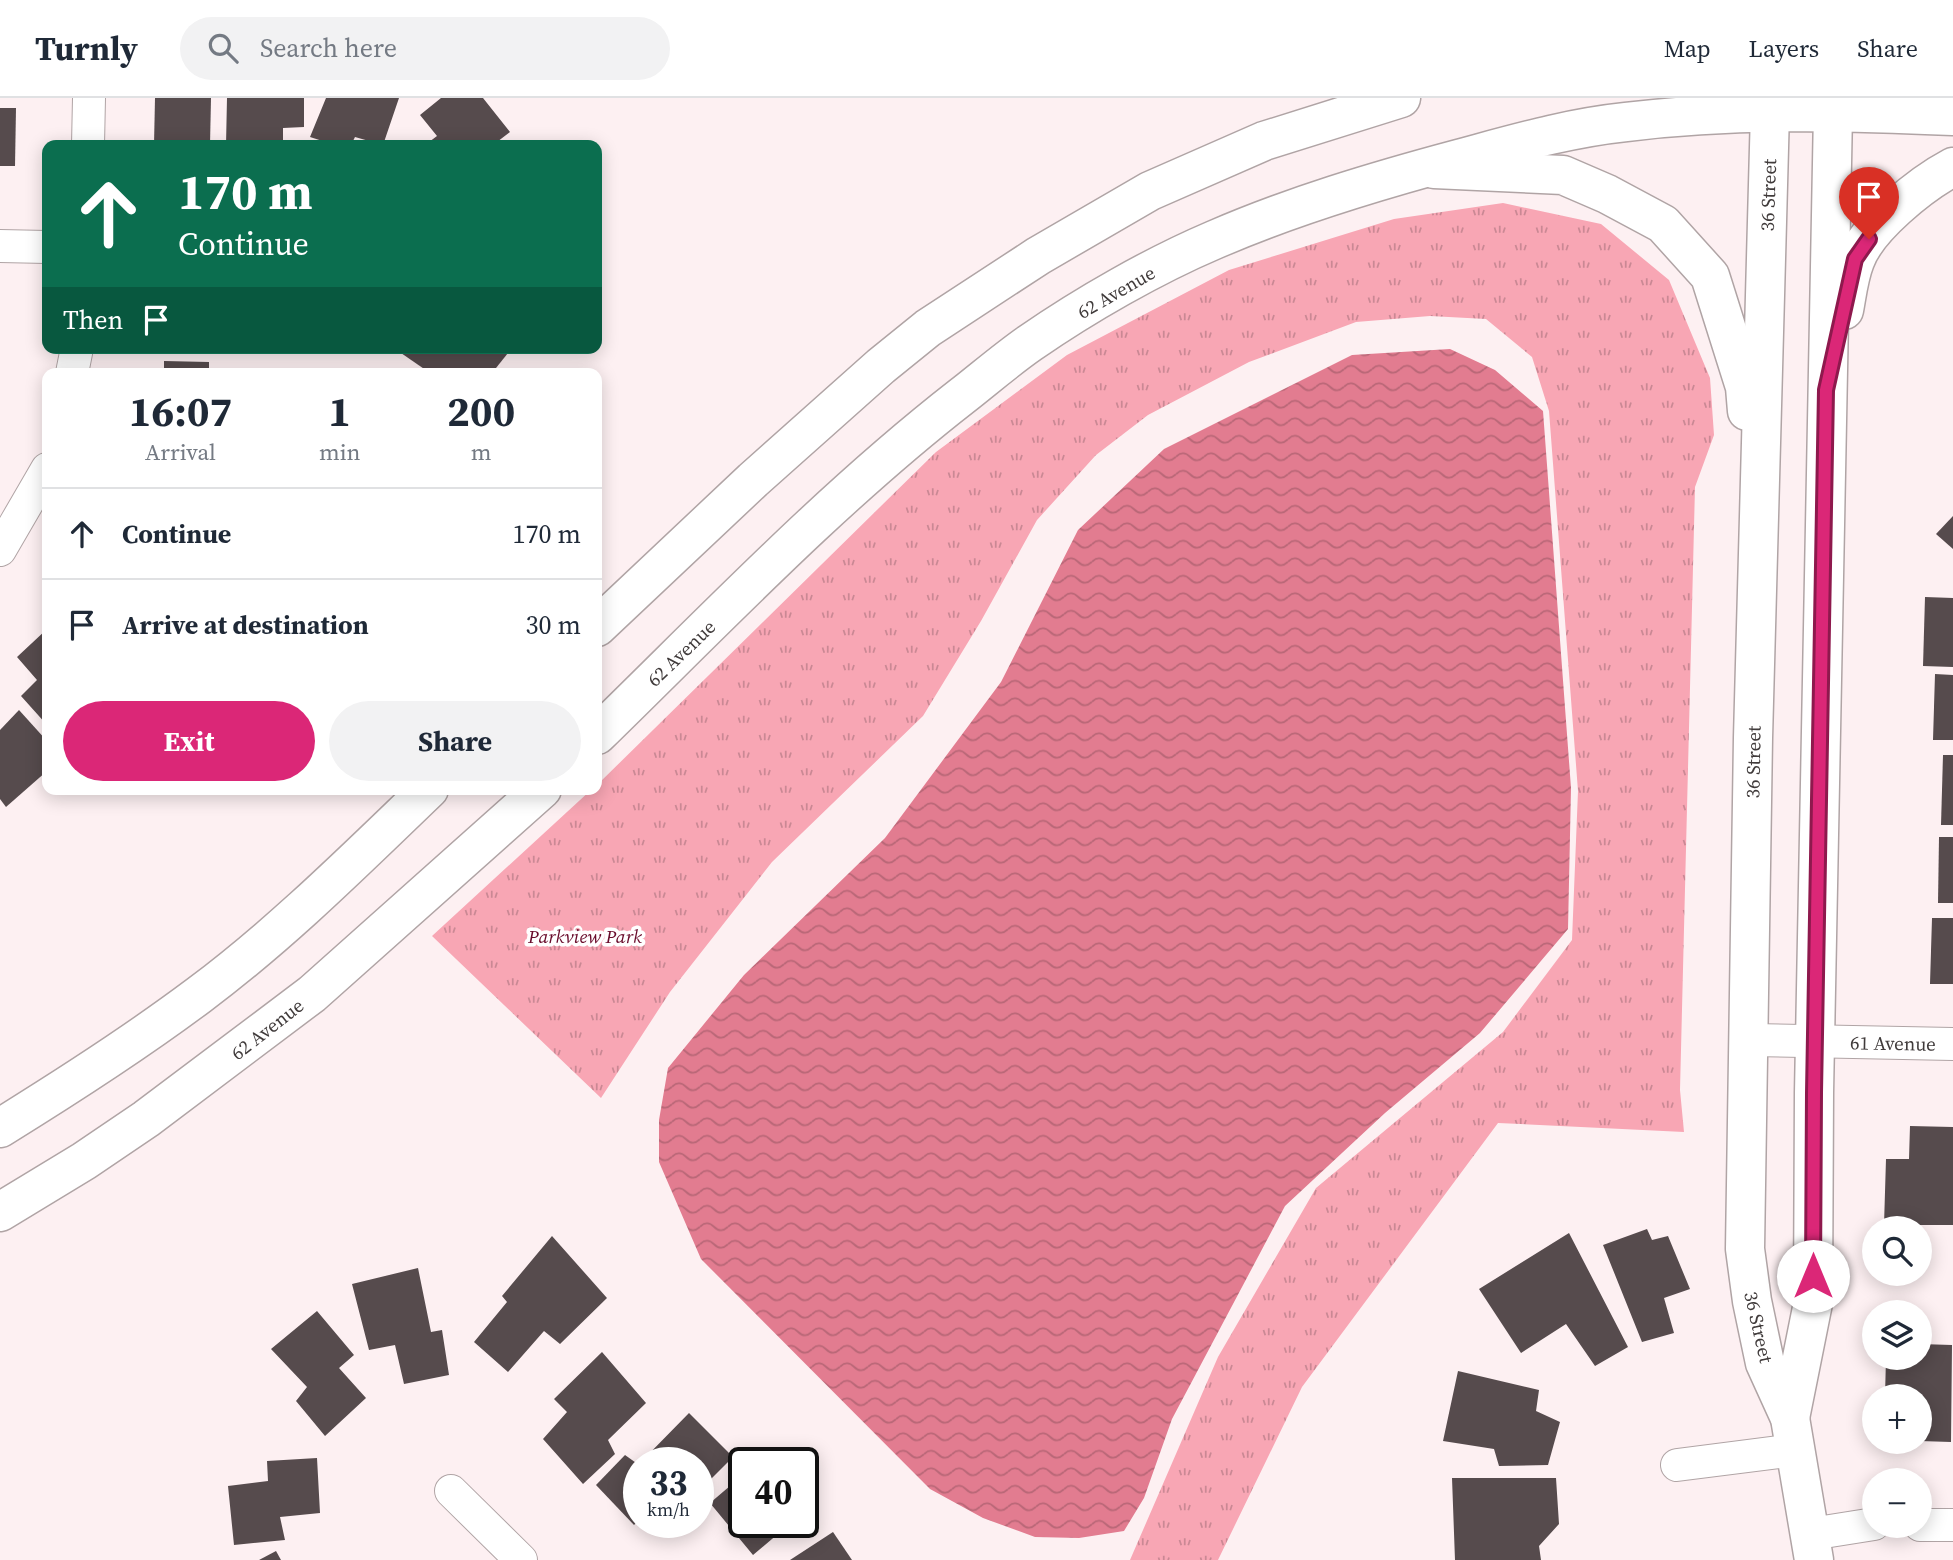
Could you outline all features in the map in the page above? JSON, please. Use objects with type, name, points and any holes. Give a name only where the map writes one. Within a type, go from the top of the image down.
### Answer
[{"type":"main road","points":[[602,622],[881,366],[928,328],[1027,263],[1150,191],[1264,141],[1401,98]]},
{"type":"main road","name":"62 Avenue","points":[[602,730],[852,487],[937,415],[1029,343],[1112,293],[1214,239],[1424,168],[1559,132],[1770,105],[1833,105],[1953,116]]},
{"type":"main road","name":"36 Street","points":[[1770,105],[1753,738],[1745,1249],[1765,1363],[1793,1434],[1813,1547]]},
{"type":"main road","name":"36 Street","points":[[1793,1434],[1813,1303],[1815,1042],[1833,105]]},
{"type":"main road","points":[[1826,390],[1855,259],[1882,220],[1953,167]]},
{"type":"main road","points":[[1424,168],[1563,176],[1607,194],[1663,224],[1710,276],[1745,387],[1759,510]]},
{"type":"main road","points":[[0,1128],[124,1048],[201,994],[312,902],[423,795]]},
{"type":"main road","name":"62 Avenue","points":[[0,1212],[84,1161],[146,1119],[312,994],[535,795]]},
{"type":"street","points":[[88,140],[89,98]]},
{"type":"street","points":[[0,246],[42,247]]},
{"type":"street","points":[[0,550],[42,478]]},
{"type":"street","name":"61 Avenue","points":[[1750,1040],[1953,1044]]},
{"type":"street","points":[[1677,1465],[1793,1434]]},
{"type":"street","points":[[451,1491],[521,1560]]},
{"type":"street","points":[[1932,1525],[1953,1525]]},
{"type":"street","points":[[1813,1547],[1862,1529]]},
{"type":"green space","name":"Parkview Park","points":[[1503,203],[1601,224],[1669,280],[1710,378],[1714,435],[1695,487],[1680,1090],[1684,1132],[1498,1123],[1302,1387],[1218,1560],[1130,1560],[1218,1357],[1316,1188],[1503,1032],[1572,940],[1578,791],[1549,411],[1532,357],[1486,319],[1430,316],[1356,322],[1249,362],[1148,415],[1096,455],[1037,520],[981,621],[923,716],[772,862],[670,992],[601,1098],[432,936],[585,795],[602,795],[602,780],[936,452],[1067,355],[1229,270],[1394,219]]},
{"type":"water","points":[[1450,349],[1495,370],[1543,411],[1571,788],[1568,929],[1480,1033],[1385,1113],[1285,1206],[1172,1419],[1144,1498],[1124,1531],[1079,1538],[1035,1537],[983,1518],[930,1489],[701,1259],[659,1162],[659,1120],[668,1068],[744,975],[885,838],[1001,682],[1078,530],[1164,449],[1352,355]]},
{"type":"building","points":[[155,98],[211,98],[210,140],[154,140]]},
{"type":"building","points":[[227,98],[304,98],[304,127],[283,128],[283,140],[226,140]]},
{"type":"building","points":[[326,98],[399,98],[385,140],[355,137],[354,140],[319,140],[310,137]]},
{"type":"building","points":[[441,98],[483,98],[510,132],[500,140],[432,140],[437,136],[420,115]]},
{"type":"building","points":[[0,108],[16,108],[15,166],[0,166]]},
{"type":"building","points":[[402,354],[507,354],[496,368],[423,368]]},
{"type":"building","points":[[164,361],[209,362],[209,368],[164,368]]},
{"type":"building","points":[[1953,516],[1953,549],[1936,534]]},
{"type":"building","points":[[1925,597],[1953,598],[1953,667],[1923,666]]},
{"type":"building","points":[[42,634],[42,719],[21,696],[37,680],[17,657]]},
{"type":"building","points":[[1935,674],[1953,675],[1953,740],[1933,740]]},
{"type":"building","points":[[19,710],[42,735],[42,775],[6,807],[0,799],[0,730]]},
{"type":"building","points":[[1943,755],[1953,755],[1953,825],[1941,825]]},
{"type":"building","points":[[1939,837],[1953,837],[1953,903],[1938,903]]},
{"type":"building","points":[[1932,918],[1953,918],[1953,984],[1930,984]]},
{"type":"building","points":[[1910,1126],[1953,1127],[1953,1225],[1932,1225],[1932,1216],[1884,1216],[1886,1159],[1909,1159]]},
{"type":"building","points":[[1647,1229],[1652,1240],[1668,1236],[1690,1289],[1664,1298],[1674,1333],[1642,1342],[1603,1245]]},
{"type":"building","points":[[1569,1233],[1628,1347],[1595,1366],[1566,1324],[1521,1353],[1479,1289]]},
{"type":"building","points":[[552,1236],[607,1298],[560,1344],[544,1331],[508,1372],[474,1342],[507,1302],[502,1296]]},
{"type":"building","points":[[418,1268],[431,1332],[442,1330],[449,1375],[404,1384],[395,1345],[369,1350],[352,1284]]},
{"type":"building","points":[[317,1311],[354,1355],[339,1368],[366,1398],[325,1436],[296,1401],[307,1387],[271,1349]]},
{"type":"building","points":[[1932,1344],[1952,1345],[1951,1442],[1932,1441],[1932,1384],[1885,1384],[1886,1370],[1932,1370]]},
{"type":"building","points":[[602,1352],[646,1403],[608,1440],[615,1454],[583,1484],[543,1439],[567,1412],[554,1399]]},
{"type":"building","points":[[1458,1371],[1539,1390],[1536,1411],[1560,1422],[1548,1465],[1499,1466],[1494,1449],[1443,1441]]},
{"type":"building","points":[[689,1413],[728,1452],[728,1462],[714,1476],[714,1447],[656,1447]]},
{"type":"building","points":[[623,1457],[623,1513],[596,1485]]},
{"type":"building","points":[[317,1458],[320,1513],[280,1517],[285,1540],[234,1545],[228,1486],[268,1481],[267,1461]]},
{"type":"building","points":[[1452,1478],[1556,1478],[1559,1524],[1539,1546],[1541,1560],[1455,1560]]},
{"type":"building","points":[[728,1488],[728,1525],[714,1508],[714,1500]]},
{"type":"building","points":[[833,1532],[852,1560],[790,1560]]},
{"type":"building","points":[[739,1538],[773,1538],[753,1555]]},
{"type":"building","points":[[276,1551],[281,1560],[259,1560]]},
{"type":"route","points":[[1813,1276],[1826,390],[1855,259],[1869,239]]}]
